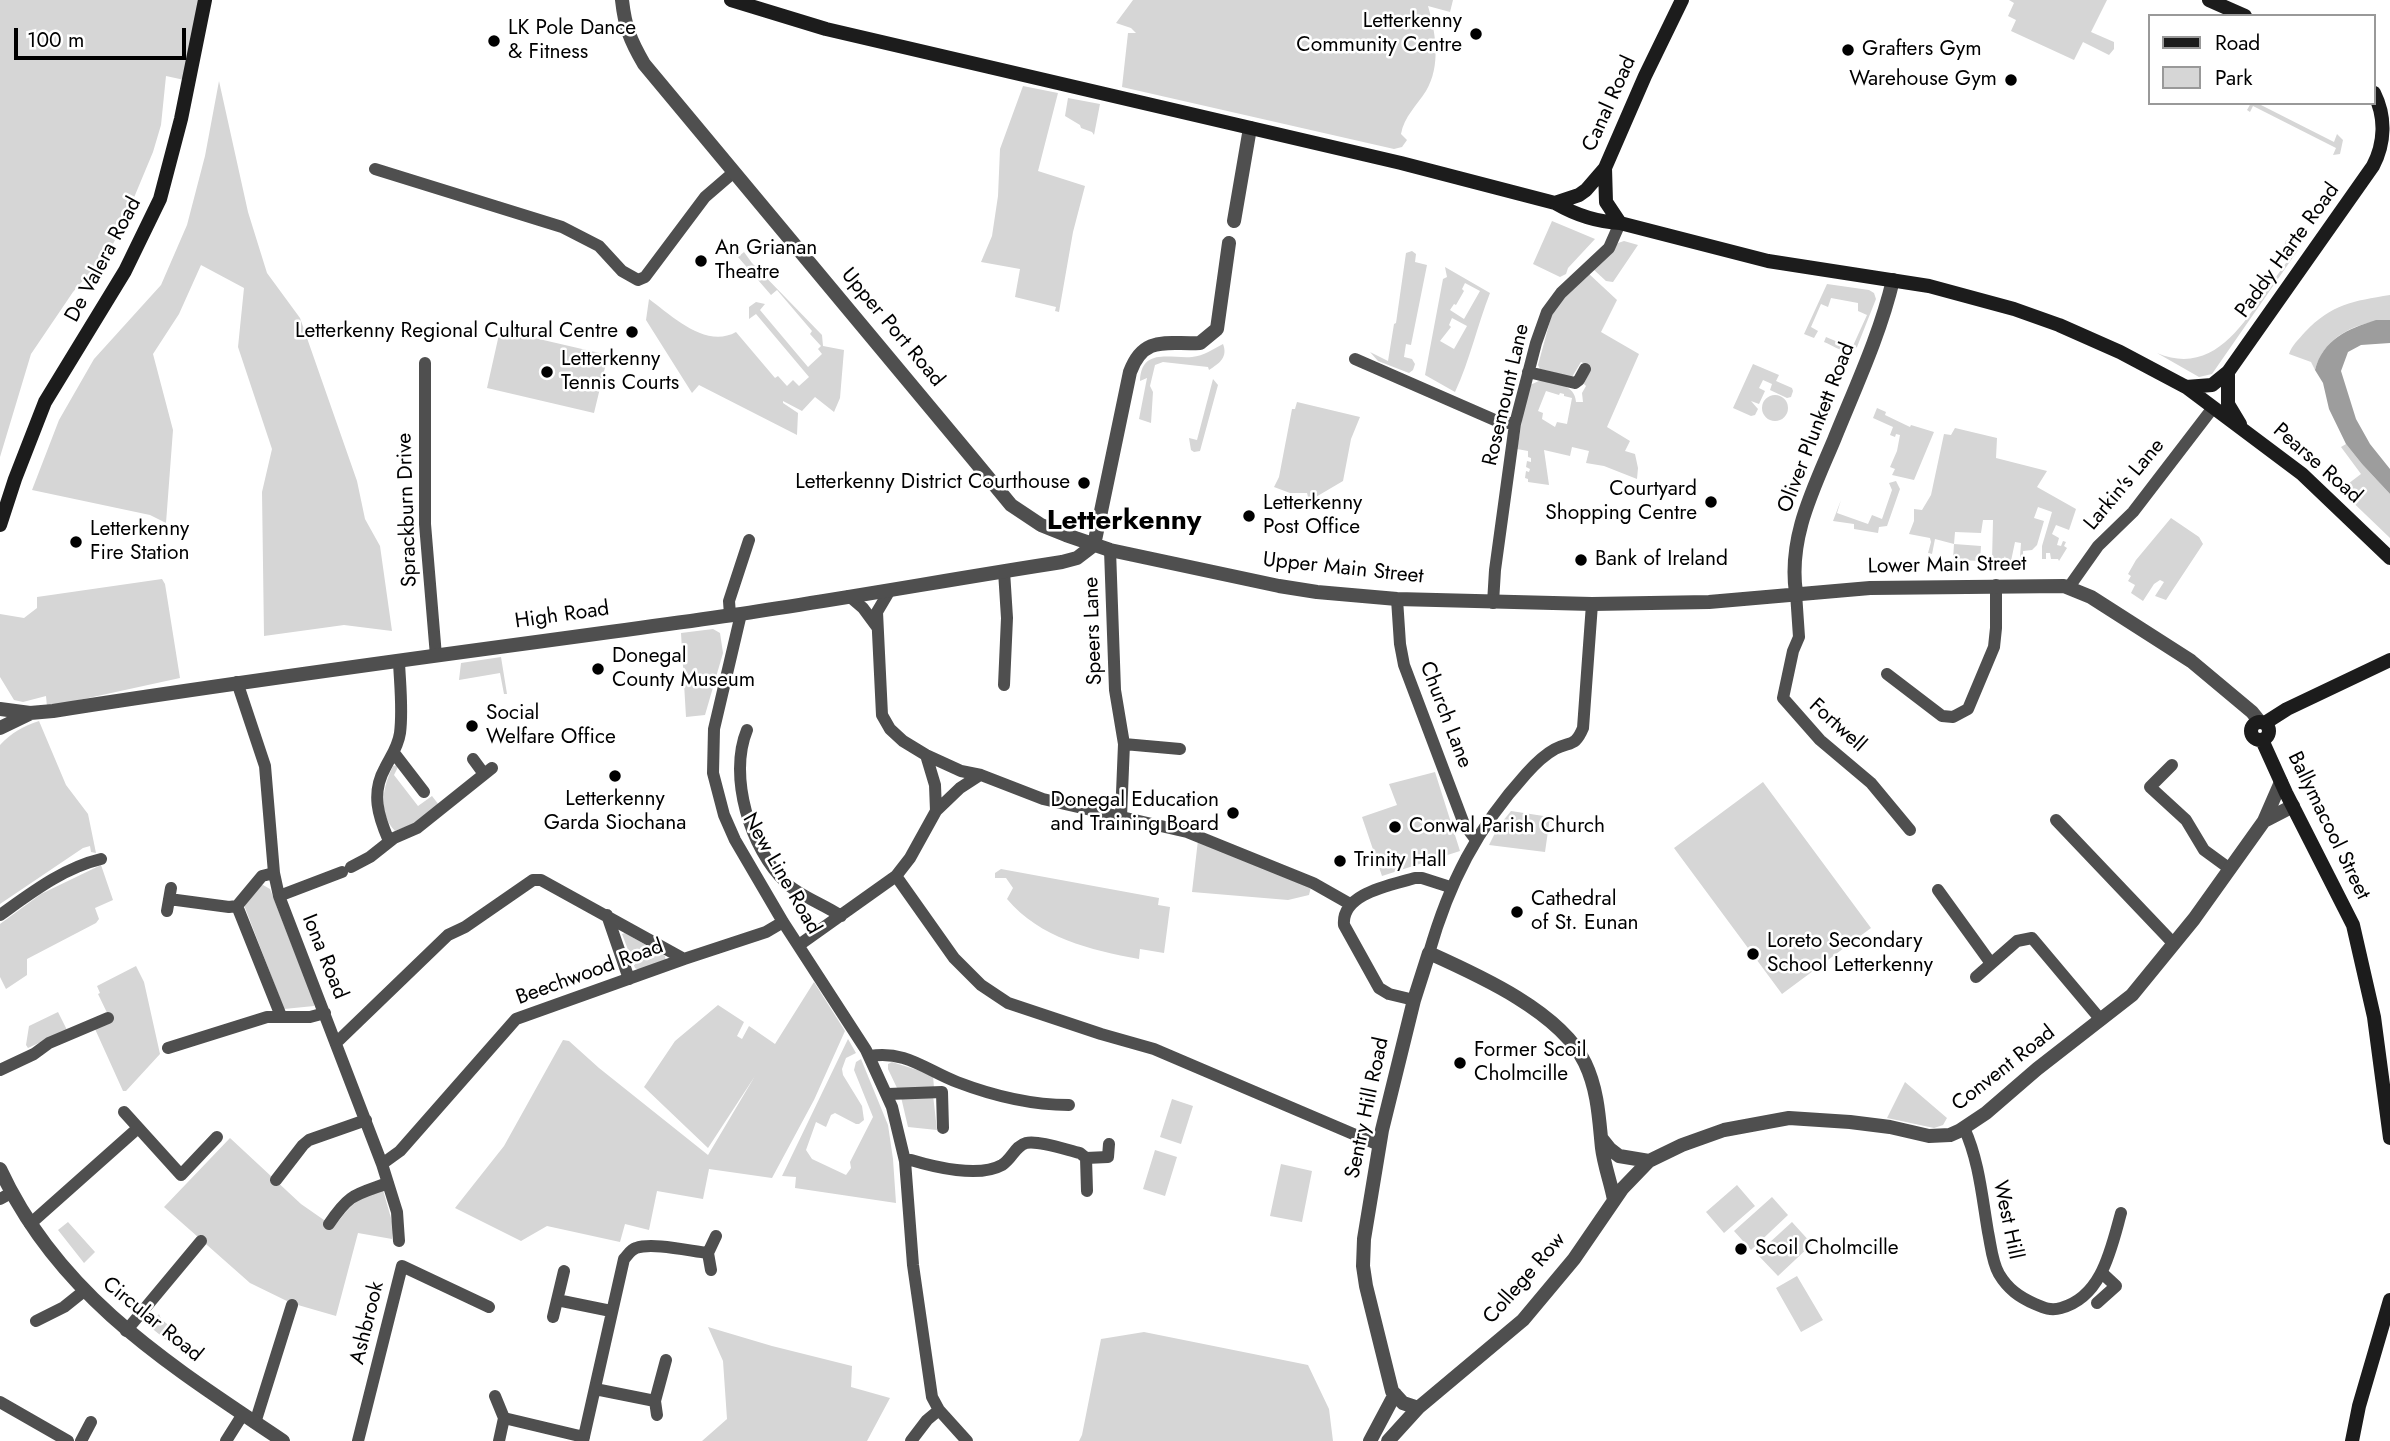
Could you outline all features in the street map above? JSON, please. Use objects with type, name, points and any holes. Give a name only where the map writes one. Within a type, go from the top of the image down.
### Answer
[{"type":"main road","name":"De Valera Road","points":[[0,524],[45,402],[125,271],[160,199],[186,98],[205,0]]},
{"type":"main road","name":"Pearse Road","points":[[731,0],[833,31],[1401,163],[1555,203],[1568,210],[1607,222],[1768,261],[1939,289],[2040,317],[2112,348],[2186,387],[2318,488],[2390,558]]},
{"type":"main road","name":"Canal Road","points":[[1555,203],[1586,190],[1605,168],[1644,76],[1682,0]]},
{"type":"main road","points":[[2209,0],[2240,14]]},
{"type":"main road","name":"Paddy Harte Road","points":[[2228,373],[2373,166],[2383,135],[2381,113],[2376,99]]},
{"type":"main road","points":[[1605,168],[1606,202],[1620,223]]},
{"type":"main road","points":[[2186,387],[2212,385],[2228,373]]},
{"type":"main road","points":[[2228,373],[2228,404],[2244,429]]},
{"type":"main road","points":[[2263,722],[2390,660]]},
{"type":"main road","name":"Ballymacool Street","points":[[2263,722],[2269,734],[2262,740],[2346,908],[2360,948],[2380,1048],[2390,1138]]},
{"type":"main road","points":[[2352,1441],[2363,1392],[2390,1300]]},
{"type":"street","name":"Upper Port Road","points":[[622,0],[625,27],[644,64],[1011,505],[1041,525],[1094,545]]},
{"type":"street","points":[[1234,220],[1250,128]]},
{"type":"street","points":[[375,169],[562,227],[599,246],[622,271],[638,279],[645,277],[705,197],[734,172]]},
{"type":"street","name":"Rosemount Lane","points":[[1493,603],[1515,424],[1547,313],[1562,293],[1609,248],[1620,223]]},
{"type":"street","points":[[1094,545],[1135,358],[1144,349],[1164,341],[1200,343],[1217,329],[1229,243]]},
{"type":"street","name":"Oliver Plunkett Road","points":[[1796,593],[1794,557],[1804,515],[1863,369],[1893,280]]},
{"type":"street","points":[[1355,359],[1497,421],[1515,424]]},
{"type":"street","name":"Sprackburn Drive","points":[[425,363],[425,524],[436,656]]},
{"type":"street","points":[[1528,372],[1574,383],[1585,369]]},
{"type":"street","name":"Larkin's Lane","points":[[2069,587],[2098,546],[2133,512],[2212,409]]},
{"type":"street","name":"New Line Road","points":[[749,540],[729,601],[736,615],[713,729],[713,773],[724,814],[735,840],[783,922],[870,1056],[888,1094],[905,1161],[913,1265],[932,1397],[939,1410],[967,1441]]},
{"type":"street","name":"Upper Main Street","points":[[1094,545],[1279,586],[1397,599],[1592,604]]},
{"type":"street","name":"High Road","points":[[30,713],[237,682],[736,615],[1067,561],[1084,554],[1094,545]]},
{"type":"street","name":"Speers Lane","points":[[1110,550],[1118,710],[1124,744],[1121,817]]},
{"type":"street","points":[[1004,571],[1007,618],[1004,685]]},
{"type":"street","points":[[1887,674],[1942,716],[1953,717],[1968,709],[1994,647],[1996,585]]},
{"type":"street","name":"Lower Main Street","points":[[1592,604],[1709,601],[1871,588],[1996,585],[2069,587],[2091,597],[2191,661],[2263,722]]},
{"type":"street","points":[[890,590],[877,612],[882,715],[890,729],[903,741],[961,771],[980,775],[1042,799],[1197,836],[1313,883],[1350,904]]},
{"type":"street","name":"Fortwell","points":[[1796,593],[1799,637],[1793,651],[1783,698],[1820,740],[1871,783],[1910,830]]},
{"type":"street","points":[[849,596],[863,608],[877,627]]},
{"type":"street","name":"Church Lane","points":[[1397,599],[1399,644],[1406,672],[1464,824],[1476,840]]},
{"type":"street","name":"Sentry Hill Road","points":[[1395,1394],[1370,1305],[1363,1266],[1364,1239],[1379,1145],[1414,1000],[1450,887],[1476,840],[1526,774],[1548,754],[1579,739],[1583,728],[1592,604]]},
{"type":"street","points":[[389,841],[378,811],[376,795],[380,778],[394,753],[400,734],[398,662]]},
{"type":"street","name":"Iona Road","points":[[237,682],[265,766],[274,873],[279,896],[382,1164],[397,1212],[399,1241]]},
{"type":"street","points":[[0,709],[30,713]]},
{"type":"street","points":[[0,728],[30,713]]},
{"type":"street","points":[[747,730],[740,757],[741,791],[755,835],[765,855],[786,884],[841,916]]},
{"type":"street","points":[[1124,744],[1180,749]]},
{"type":"street","points":[[394,753],[424,792]]},
{"type":"street","points":[[926,755],[935,785],[936,811]]},
{"type":"street","points":[[279,896],[370,857],[389,841],[417,828],[488,771],[473,759]]},
{"type":"street","points":[[2172,765],[2150,787],[2186,820],[2204,850],[2230,869]]},
{"type":"street","points":[[799,945],[896,876],[910,858],[936,811],[960,788],[980,775]]},
{"type":"street","name":"Convent Road","points":[[1649,1161],[1682,1145],[1724,1130],[1789,1118],[1889,1127],[1929,1136],[1950,1135],[1965,1128],[2132,995],[2174,944],[2264,821],[2281,782]]},
{"type":"street","points":[[2264,821],[2293,806]]},
{"type":"street","points":[[2056,820],[2174,944]]},
{"type":"street","points":[[0,915],[38,888],[74,868],[101,859]]},
{"type":"street","points":[[169,900],[237,906],[262,876],[274,873]]},
{"type":"street","points":[[896,876],[954,958],[981,985],[1008,1003],[1154,1049],[1379,1145]]},
{"type":"street","points":[[1414,1000],[1389,994],[1379,988],[1344,925],[1343,918],[1350,904],[1374,892],[1415,878],[1450,887]]},
{"type":"street","points":[[337,1042],[449,935],[533,880],[541,880],[684,959]]},
{"type":"street","points":[[1938,890],[1990,962]]},
{"type":"street","points":[[237,906],[281,1016]]},
{"type":"street","points":[[607,915],[629,979]]},
{"type":"street","name":"Beechwood Road","points":[[382,1164],[400,1151],[516,1019],[766,932],[783,922]]},
{"type":"street","points":[[1976,977],[2017,941],[2032,937],[2101,1020]]},
{"type":"street","points":[[1429,953],[1504,989],[1554,1024],[1575,1045],[1586,1064],[1592,1083],[1601,1123],[1602,1150],[1614,1200]]},
{"type":"street","points":[[168,1048],[267,1017],[310,1017],[325,1013]]},
{"type":"street","points":[[0,1070],[34,1054],[49,1043],[108,1018]]},
{"type":"street","points":[[870,1056],[887,1053],[993,1093],[1049,1105],[1069,1105]]},
{"type":"street","points":[[888,1094],[942,1092],[943,1128]]},
{"type":"street","points":[[124,1112],[181,1175],[217,1138]]},
{"type":"street","points":[[276,1180],[309,1140],[366,1120]]},
{"type":"street","points":[[30,1224],[138,1128]]},
{"type":"street","name":"West Hill","points":[[1965,1128],[1975,1154],[1995,1264],[2007,1286],[2020,1298],[2046,1309],[2057,1310],[2073,1305],[2085,1295],[2102,1273],[2121,1213]]},
{"type":"street","points":[[1602,1139],[1619,1156],[1649,1161]]},
{"type":"street","points":[[905,1161],[953,1169],[989,1170],[1006,1163],[1018,1147],[1030,1142],[1080,1153],[1086,1158],[1108,1157],[1109,1144]]},
{"type":"street","points":[[1086,1158],[1087,1191]]},
{"type":"street","name":"College Row","points":[[1388,1441],[1418,1408],[1523,1320],[1574,1259],[1614,1200],[1649,1161]]},
{"type":"street","name":"Circular Road","points":[[0,1169],[6,1196],[84,1292],[126,1331],[283,1441]]},
{"type":"street","points":[[329,1224],[342,1203],[353,1196],[388,1184]]},
{"type":"street","points":[[711,1270],[708,1253],[716,1236]]},
{"type":"street","points":[[126,1331],[201,1241]]},
{"type":"street","points":[[504,1418],[583,1439],[624,1259],[638,1247],[648,1246],[708,1253]]},
{"type":"street","name":"Ashbrook","points":[[358,1441],[402,1266],[489,1307]]},
{"type":"street","points":[[553,1317],[564,1271]]},
{"type":"street","name":"West Hill","points":[[2096,1303],[2116,1286],[2102,1273]]},
{"type":"street","points":[[36,1321],[64,1307],[84,1292]]},
{"type":"street","points":[[558,1300],[611,1311]]},
{"type":"street","points":[[226,1441],[249,1418],[292,1305]]},
{"type":"street","points":[[657,1415],[656,1401],[666,1360]]},
{"type":"street","points":[[595,1389],[656,1401]]},
{"type":"street","points":[[1370,1441],[1395,1394],[1403,1402],[1418,1408]]},
{"type":"street","points":[[495,1396],[504,1418],[499,1441]]},
{"type":"street","points":[[0,1402],[46,1435],[68,1441]]},
{"type":"street","points":[[912,1441],[926,1420],[939,1410]]},
{"type":"street","points":[[82,1441],[92,1422]]},
{"type":"green space","points":[[0,0],[205,0],[189,81],[166,76],[161,125],[153,152],[123,224],[111,248],[73,292],[31,354],[0,457]]},
{"type":"green space","points":[[1133,0],[1453,0],[1450,12],[1428,6],[1435,38],[1434,71],[1426,91],[1403,128],[1401,134],[1407,140],[1402,147],[1394,149],[1122,87],[1128,33],[1136,33],[1131,28],[1116,23]]},
{"type":"green space","points":[[2009,0],[2107,0],[2091,32],[2114,42],[2114,49],[2109,55],[2083,42],[2074,60],[2011,31],[2016,20],[2008,16],[2014,3]]},
{"type":"green space","points":[[219,81],[248,212],[267,273],[300,318],[357,481],[365,519],[380,546],[392,631],[344,625],[264,636],[262,492],[272,449],[238,347],[244,288],[201,265],[179,314],[153,354],[173,430],[166,523],[150,515],[32,490],[59,420],[94,359],[161,285],[187,225],[205,156]]},
{"type":"green space","points":[[1023,86],[1058,93],[1038,171],[1085,186],[1073,232],[1059,312],[1055,311],[1056,307],[1015,297],[1020,269],[981,262],[992,236],[998,196],[1000,149]]},
{"type":"green space","points":[[1068,98],[1100,104],[1094,135],[1065,116]]},
{"type":"green space","points":[[2250,105],[2261,105],[2334,142],[2337,134],[2343,140],[2340,154],[2333,155],[2336,148],[2253,106],[2250,112],[2247,110]]},
{"type":"green space","points":[[1552,221],[1595,239],[1568,268],[1566,274],[1560,277],[1533,264]]},
{"type":"green space","points":[[2286,240],[2298,250],[2212,374],[2199,377],[2157,353],[2176,358],[2192,358],[2221,346],[2244,322],[2264,294],[2254,289],[2260,280],[2271,284],[2291,256],[2283,250]]},
{"type":"green space","points":[[1624,241],[1638,245],[1613,282],[1606,281],[1593,269],[1618,243]]},
{"type":"green space","points":[[1412,251],[1416,254],[1415,262],[1427,265],[1411,345],[1406,344],[1404,357],[1412,359],[1415,364],[1409,373],[1378,361],[1370,352],[1388,361],[1406,253]]},
{"type":"green space","points":[[744,252],[822,335],[823,346],[844,350],[840,398],[834,412],[815,397],[802,411],[783,401],[798,413],[797,435],[699,385],[692,393],[646,320],[649,299],[701,334],[725,336],[736,332],[775,378],[778,376],[787,386],[793,380],[799,386],[809,377],[756,314],[749,319],[749,307],[756,302],[765,304],[760,310],[808,367],[822,354],[818,349],[821,346],[810,334],[812,331],[777,290],[771,295],[738,257]]},
{"type":"green space","points":[[1445,267],[1490,293],[1455,392],[1425,375],[1443,279],[1447,277]],"holes":[[[1465,283],[1480,291],[1464,319],[1450,310],[1464,291],[1462,289]],[[1452,318],[1467,326],[1454,349],[1440,341],[1451,327],[1449,325]]]},
{"type":"green space","points":[[1588,273],[1617,300],[1601,332],[1639,354],[1607,427],[1630,441],[1625,451],[1635,454],[1637,479],[1604,466],[1586,463],[1589,451],[1572,447],[1570,456],[1544,450],[1549,485],[1528,482],[1525,478],[1526,471],[1529,472],[1530,469],[1526,467],[1527,461],[1531,462],[1531,458],[1528,457],[1528,451],[1517,449],[1528,386],[1541,380],[1558,384],[1572,392],[1576,402],[1583,402],[1582,393],[1586,386],[1584,384],[1591,367],[1581,362],[1572,377],[1540,369],[1538,365],[1553,310]],"holes":[[[1546,391],[1559,395],[1560,393],[1572,398],[1567,424],[1557,422],[1555,427],[1542,419],[1543,413],[1538,411]]]},
{"type":"green space","points":[[1827,284],[1874,293],[1876,299],[1857,347],[1853,350],[1841,350],[1824,342],[1826,337],[1852,348],[1867,315],[1858,311],[1858,303],[1831,298],[1828,307],[1821,304],[1811,327],[1818,331],[1814,338],[1804,334]]},
{"type":"green space","points":[[2390,295],[2390,320],[2366,323],[2344,333],[2326,348],[2315,370],[2311,362],[2289,354],[2305,332],[2324,315],[2344,305]]},
{"type":"green space","name":"Letterkenny Tennis Courts","points":[[500,330],[608,355],[594,413],[487,388]]},
{"type":"green space","points":[[1223,344],[1222,359],[1209,370],[1208,367],[1163,362],[1155,365],[1150,386],[1153,392],[1151,423],[1139,419],[1147,378],[1140,381],[1146,363],[1158,357],[1196,356]]},
{"type":"green space","points":[[1753,364],[1779,375],[1776,381],[1793,391],[1791,397],[1787,398],[1770,390],[1772,384],[1763,380],[1759,388],[1765,391],[1759,404],[1751,401],[1758,409],[1755,415],[1751,416],[1733,408]]},
{"type":"green space","points":[[1213,379],[1218,385],[1200,451],[1194,452],[1191,450],[1189,438],[1197,440]]},
{"type":"green space","points":[[1775,395],[1784,399],[1788,408],[1784,417],[1775,421],[1766,417],[1762,408],[1766,399]]},
{"type":"green space","points":[[1297,402],[1360,417],[1351,439],[1343,481],[1309,501],[1307,493],[1290,493],[1274,487],[1279,477],[1292,409],[1295,409]]},
{"type":"green space","points":[[1877,408],[1910,427],[1911,425],[1934,432],[1914,480],[1892,475],[1895,469],[1890,467],[1900,435],[1890,435],[1893,427],[1873,418]]},
{"type":"green space","points":[[1955,428],[1997,438],[1996,458],[2047,471],[2037,487],[2076,509],[2069,530],[2056,525],[2052,534],[2059,538],[2057,545],[2061,546],[2063,541],[2066,542],[2064,546],[2067,548],[2059,561],[2051,559],[2050,553],[2046,553],[2046,559],[2042,559],[2042,546],[2052,512],[2038,507],[2034,518],[2044,521],[2037,545],[2032,550],[2023,551],[2023,557],[2020,557],[2021,543],[2015,542],[2011,561],[2006,561],[2005,556],[2003,561],[1992,561],[1993,520],[1983,520],[1981,533],[1955,532],[1954,544],[1935,539],[1932,554],[1928,553],[1930,538],[1909,534],[1914,521],[1914,509],[1922,510],[1931,495],[1944,434],[1951,435]]},
{"type":"green space","points":[[2346,444],[2390,494],[2390,538],[2340,490],[2361,474],[2341,447]]},
{"type":"green space","points":[[1896,481],[1900,489],[1887,526],[1879,527],[1878,533],[1854,529],[1854,524],[1833,521],[1841,500],[1837,513],[1868,524],[1872,515],[1882,519],[1892,490],[1889,483]]},
{"type":"green space","points":[[2171,518],[2199,537],[2203,544],[2166,600],[2155,596],[2164,582],[2160,580],[2154,584],[2143,601],[2131,593],[2135,585],[2128,581],[2131,576],[2128,574],[2136,560]]},
{"type":"green space","points":[[1954,544],[1981,546],[1980,561],[1953,560]]},
{"type":"green space","points":[[162,579],[180,678],[47,707],[46,696],[23,702],[14,700],[0,677],[0,614],[24,618],[37,608],[37,597]]},
{"type":"green space","points":[[713,629],[720,633],[723,653],[705,715],[686,717],[681,633]]},
{"type":"green space","points":[[501,657],[507,694],[504,694],[500,673],[459,680],[461,663]]},
{"type":"green space","points":[[39,721],[66,785],[88,814],[96,853],[91,852],[90,846],[83,848],[0,904],[0,745],[18,730]]},
{"type":"green space","points":[[397,765],[394,775],[418,806],[432,796],[439,805],[416,823],[395,831],[386,816],[384,791],[393,766]]},
{"type":"green space","points":[[1435,772],[1460,851],[1382,876],[1362,817],[1397,805],[1389,784]]},
{"type":"green space","points":[[1763,782],[1871,928],[1782,994],[1674,848]]},
{"type":"green space","points":[[1511,811],[1550,817],[1545,852],[1489,845],[1498,827]]},
{"type":"green space","points":[[1198,840],[1311,887],[1309,895],[1288,900],[1192,892]]},
{"type":"green space","points":[[101,865],[113,900],[95,908],[99,919],[96,923],[27,959],[27,975],[6,989],[0,977],[0,924],[41,894]]},
{"type":"green space","points":[[1001,869],[1159,898],[1158,905],[1170,907],[1164,953],[1140,949],[1139,959],[1084,946],[1050,933],[1035,924],[1007,899],[1013,888],[1006,878],[995,878],[995,873]]},
{"type":"green space","points":[[263,885],[270,889],[314,1006],[284,1009],[244,905],[257,887]]},
{"type":"green space","points":[[625,933],[665,956],[666,961],[639,970],[635,968],[622,934]]},
{"type":"green space","points":[[136,966],[144,982],[160,1054],[126,1091],[123,1091],[95,1029],[111,1021],[97,986]]},
{"type":"green space","points":[[814,982],[845,1031],[814,1100],[772,1178],[709,1169],[703,1199],[657,1191],[649,1230],[625,1224],[620,1242],[547,1226],[521,1241],[455,1208],[504,1146],[563,1040],[569,1041],[708,1155],[755,1076],[708,1148],[644,1087],[675,1041],[718,1005],[744,1022],[737,1036],[742,1039],[749,1026],[775,1044]]},
{"type":"green space","points":[[58,1012],[67,1030],[28,1048],[26,1045],[29,1026]]},
{"type":"green space","points":[[848,1039],[856,1053],[846,1058],[843,1075],[862,1106],[864,1120],[856,1124],[835,1113],[831,1115],[826,1127],[816,1122],[806,1150],[812,1159],[846,1175],[851,1168],[850,1162],[873,1117],[854,1070],[856,1062],[861,1059],[888,1125],[896,1203],[795,1188],[796,1177],[782,1176]]},
{"type":"green space","points":[[892,1062],[933,1075],[934,1088],[897,1088],[888,1069],[888,1064]]},
{"type":"green space","points":[[1905,1082],[1947,1118],[1943,1125],[1934,1128],[1887,1118]]},
{"type":"green space","points":[[933,1095],[937,1130],[908,1127],[901,1097]]},
{"type":"green space","points":[[1172,1099],[1193,1106],[1181,1144],[1160,1137]]},
{"type":"green space","points":[[230,1138],[301,1204],[334,1227],[355,1203],[383,1190],[393,1225],[392,1239],[358,1233],[336,1316],[291,1303],[250,1283],[164,1207]]},
{"type":"green space","points":[[1155,1150],[1177,1157],[1165,1196],[1143,1189]]},
{"type":"green space","points":[[1281,1164],[1312,1171],[1302,1222],[1270,1216]]},
{"type":"green space","points":[[1737,1185],[1755,1206],[1724,1233],[1706,1212]]},
{"type":"green space","points":[[1772,1197],[1788,1215],[1751,1250],[1734,1231]]},
{"type":"green space","points":[[68,1222],[95,1252],[84,1263],[58,1230]]},
{"type":"green space","points":[[1792,1222],[1812,1244],[1778,1276],[1757,1254]]},
{"type":"green space","points":[[1797,1276],[1823,1320],[1801,1332],[1776,1288]]},
{"type":"green space","points":[[159,1314],[161,1319],[183,1337],[181,1352],[149,1326]]},
{"type":"green space","points":[[708,1327],[852,1366],[851,1387],[890,1398],[867,1441],[702,1441],[727,1419],[723,1361]]},
{"type":"green space","points":[[1144,1332],[1308,1365],[1329,1409],[1333,1441],[1079,1441],[1101,1339]]},
{"type":"shaded area","points":[[2376,320],[2390,320],[2390,343],[2361,345],[2348,352],[2341,371],[2356,419],[2370,444],[2390,469],[2390,494],[2346,444],[2329,409],[2323,383],[2315,370],[2330,343],[2356,327]]},
{"type":"place","name":"Letterkenny Community Centre","points":[[1476,34]]},
{"type":"place","name":"LK Pole Dance & Fitness","points":[[494,41]]},
{"type":"place","name":"Grafters Gym","points":[[1848,50]]},
{"type":"place","name":"Warehouse Gym","points":[[2011,80]]},
{"type":"place","name":"An Grianan Theatre","points":[[701,261]]},
{"type":"place","name":"Letterkenny Regional Cultural Centre","points":[[632,332]]},
{"type":"place","name":"Letterkenny Tennis Courts","points":[[547,372]]},
{"type":"place","name":"Letterkenny District Courthouse","points":[[1084,483]]},
{"type":"place","name":"Courtyard Shopping Centre","points":[[1711,502]]},
{"type":"place","name":"Letterkenny Post Office","points":[[1249,516]]},
{"type":"place","name":"Letterkenny Fire Station","points":[[76,542]]},
{"type":"place","name":"Bank of Ireland","points":[[1581,560]]},
{"type":"place","name":"Donegal County Museum","points":[[598,669]]},
{"type":"place","name":"Social Welfare Office","points":[[472,726]]},
{"type":"place","name":"Letterkenny Garda Siochana","points":[[615,776]]},
{"type":"place","name":"Donegal Education and Training Board","points":[[1233,813]]},
{"type":"place","name":"Conwal Parish Church","points":[[1395,827]]},
{"type":"place","name":"Trinity Hall","points":[[1340,861]]},
{"type":"place","name":"Cathedral of St. Eunan","points":[[1517,912]]},
{"type":"place","name":"Loreto Secondary School Letterkenny","points":[[1753,954]]},
{"type":"place","name":"Former Scoil Cholmcille","points":[[1460,1063]]},
{"type":"place","name":"Scoil Cholmcille","points":[[1741,1249]]},
{"type":"district","name":"Letterkenny","points":[[1124,522]]}]
